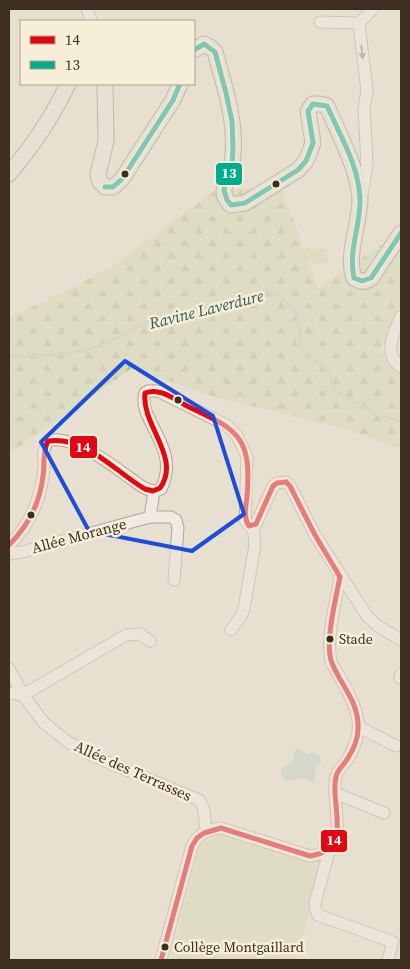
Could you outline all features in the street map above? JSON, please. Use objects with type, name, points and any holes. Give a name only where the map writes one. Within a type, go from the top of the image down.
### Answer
[{"type":"main road","points":[[195,49],[204,44],[216,52],[230,108],[232,163],[223,193],[225,200],[231,205],[245,202],[298,170],[306,161],[313,143],[308,111],[313,104],[320,104],[327,106],[357,180],[360,201],[351,265],[354,278],[361,282],[371,278],[401,233]]},
{"type":"main road","points":[[9,174],[55,112],[68,85]]},
{"type":"main road","points":[[105,85],[106,141],[98,174],[100,182],[105,187],[113,187],[122,179],[173,100],[180,85]]},
{"type":"street","points":[[320,22],[359,23],[373,9]]},
{"type":"street","points":[[359,23],[366,91],[364,108],[367,164],[360,201]]},
{"type":"street","points":[[401,316],[390,345],[391,356],[401,367]]},
{"type":"street","points":[[9,545],[16,539],[41,494],[44,466],[43,451],[48,441],[61,440],[86,448],[146,489],[154,491],[161,489],[167,472],[164,450],[143,401],[145,393],[153,391],[169,396],[228,426],[238,436],[247,457],[245,520],[249,526],[253,526]]},
{"type":"street","points":[[231,630],[244,609],[255,545],[253,526],[256,524],[273,486],[277,483],[286,482],[290,486],[315,535],[340,577],[372,622],[401,640]]},
{"type":"street","points":[[150,517],[154,491]]},
{"type":"street","name":"Allée Morange","points":[[9,554],[150,517],[171,518],[176,520],[178,528],[174,580]]},
{"type":"street","points":[[161,960],[195,839],[207,831],[221,828],[228,829],[310,856],[324,853],[334,842],[337,833],[335,793],[337,774],[351,752],[359,727],[356,708],[332,662],[330,654],[340,577]]},
{"type":"street","points":[[9,694],[23,695],[126,635],[140,634],[150,642]]},
{"type":"street","name":"Allée des Terrasses","points":[[9,669],[23,695],[44,723],[68,742],[98,758],[199,800],[205,809],[204,824],[207,831]]},
{"type":"street","points":[[359,727],[396,746]]},
{"type":"street","points":[[335,793],[384,813]]},
{"type":"street","points":[[330,848],[315,907],[318,915],[393,942],[388,960]]},
{"type":"highlighted area","points":[[125,361],[213,416],[244,514],[192,551],[89,531],[41,442]]},
{"type":"green space","points":[[281,188],[318,288],[381,245],[401,243],[401,306],[379,352],[401,360],[401,449],[345,429],[211,396],[132,368],[9,454],[9,318],[110,268],[217,189]]},
{"type":"green space","points":[[306,248],[327,249],[327,263],[306,263]]},
{"type":"green space","points":[[221,835],[296,858],[321,860],[324,864],[296,960],[170,960],[200,845]]},
{"type":"shaded area","points":[[296,747],[308,754],[314,753],[320,757],[321,763],[316,768],[314,783],[303,778],[287,781],[281,776],[281,769],[293,760]]},
{"type":"waterway","name":"Ravine Laverdure","points":[[9,357],[63,354],[86,350],[103,345],[147,322],[179,316],[257,293],[270,293],[284,300],[292,308],[297,316],[303,351],[327,370],[336,391],[379,416],[401,421]]},
{"type":"transit line","name":"13","points":[[195,49],[204,44],[215,52],[226,93],[232,121],[233,149],[232,163],[224,190],[227,200],[231,205],[245,203],[298,170],[306,161],[313,143],[308,111],[313,104],[327,106],[357,176],[360,201],[352,258],[354,278],[362,281],[371,278],[401,233]]},
{"type":"transit line","name":"13","points":[[105,187],[113,187],[122,179],[173,100],[180,85]]},
{"type":"transit line","name":"14","points":[[9,545],[22,530],[36,504],[44,472],[44,454],[48,441],[62,441],[75,444],[100,457],[145,489],[153,491],[160,488],[166,477],[166,465],[164,453],[145,405],[145,393],[156,392],[167,395],[219,422],[230,429],[238,438],[244,448],[247,460],[248,477],[245,516],[249,526],[256,524],[273,486],[277,483],[286,482]]},
{"type":"transit line","name":"14","points":[[286,482],[290,486],[315,535],[340,577]]},
{"type":"transit line","name":"14","points":[[161,960],[192,846],[197,838],[204,833],[221,828],[310,856],[324,852],[336,837],[336,777],[353,749],[358,730],[355,708],[335,671],[330,655],[330,633],[340,577]]},
{"type":"place","name":"Stade","points":[[330,639]]},
{"type":"place","name":"Collège Montgaillard","points":[[165,947]]}]
